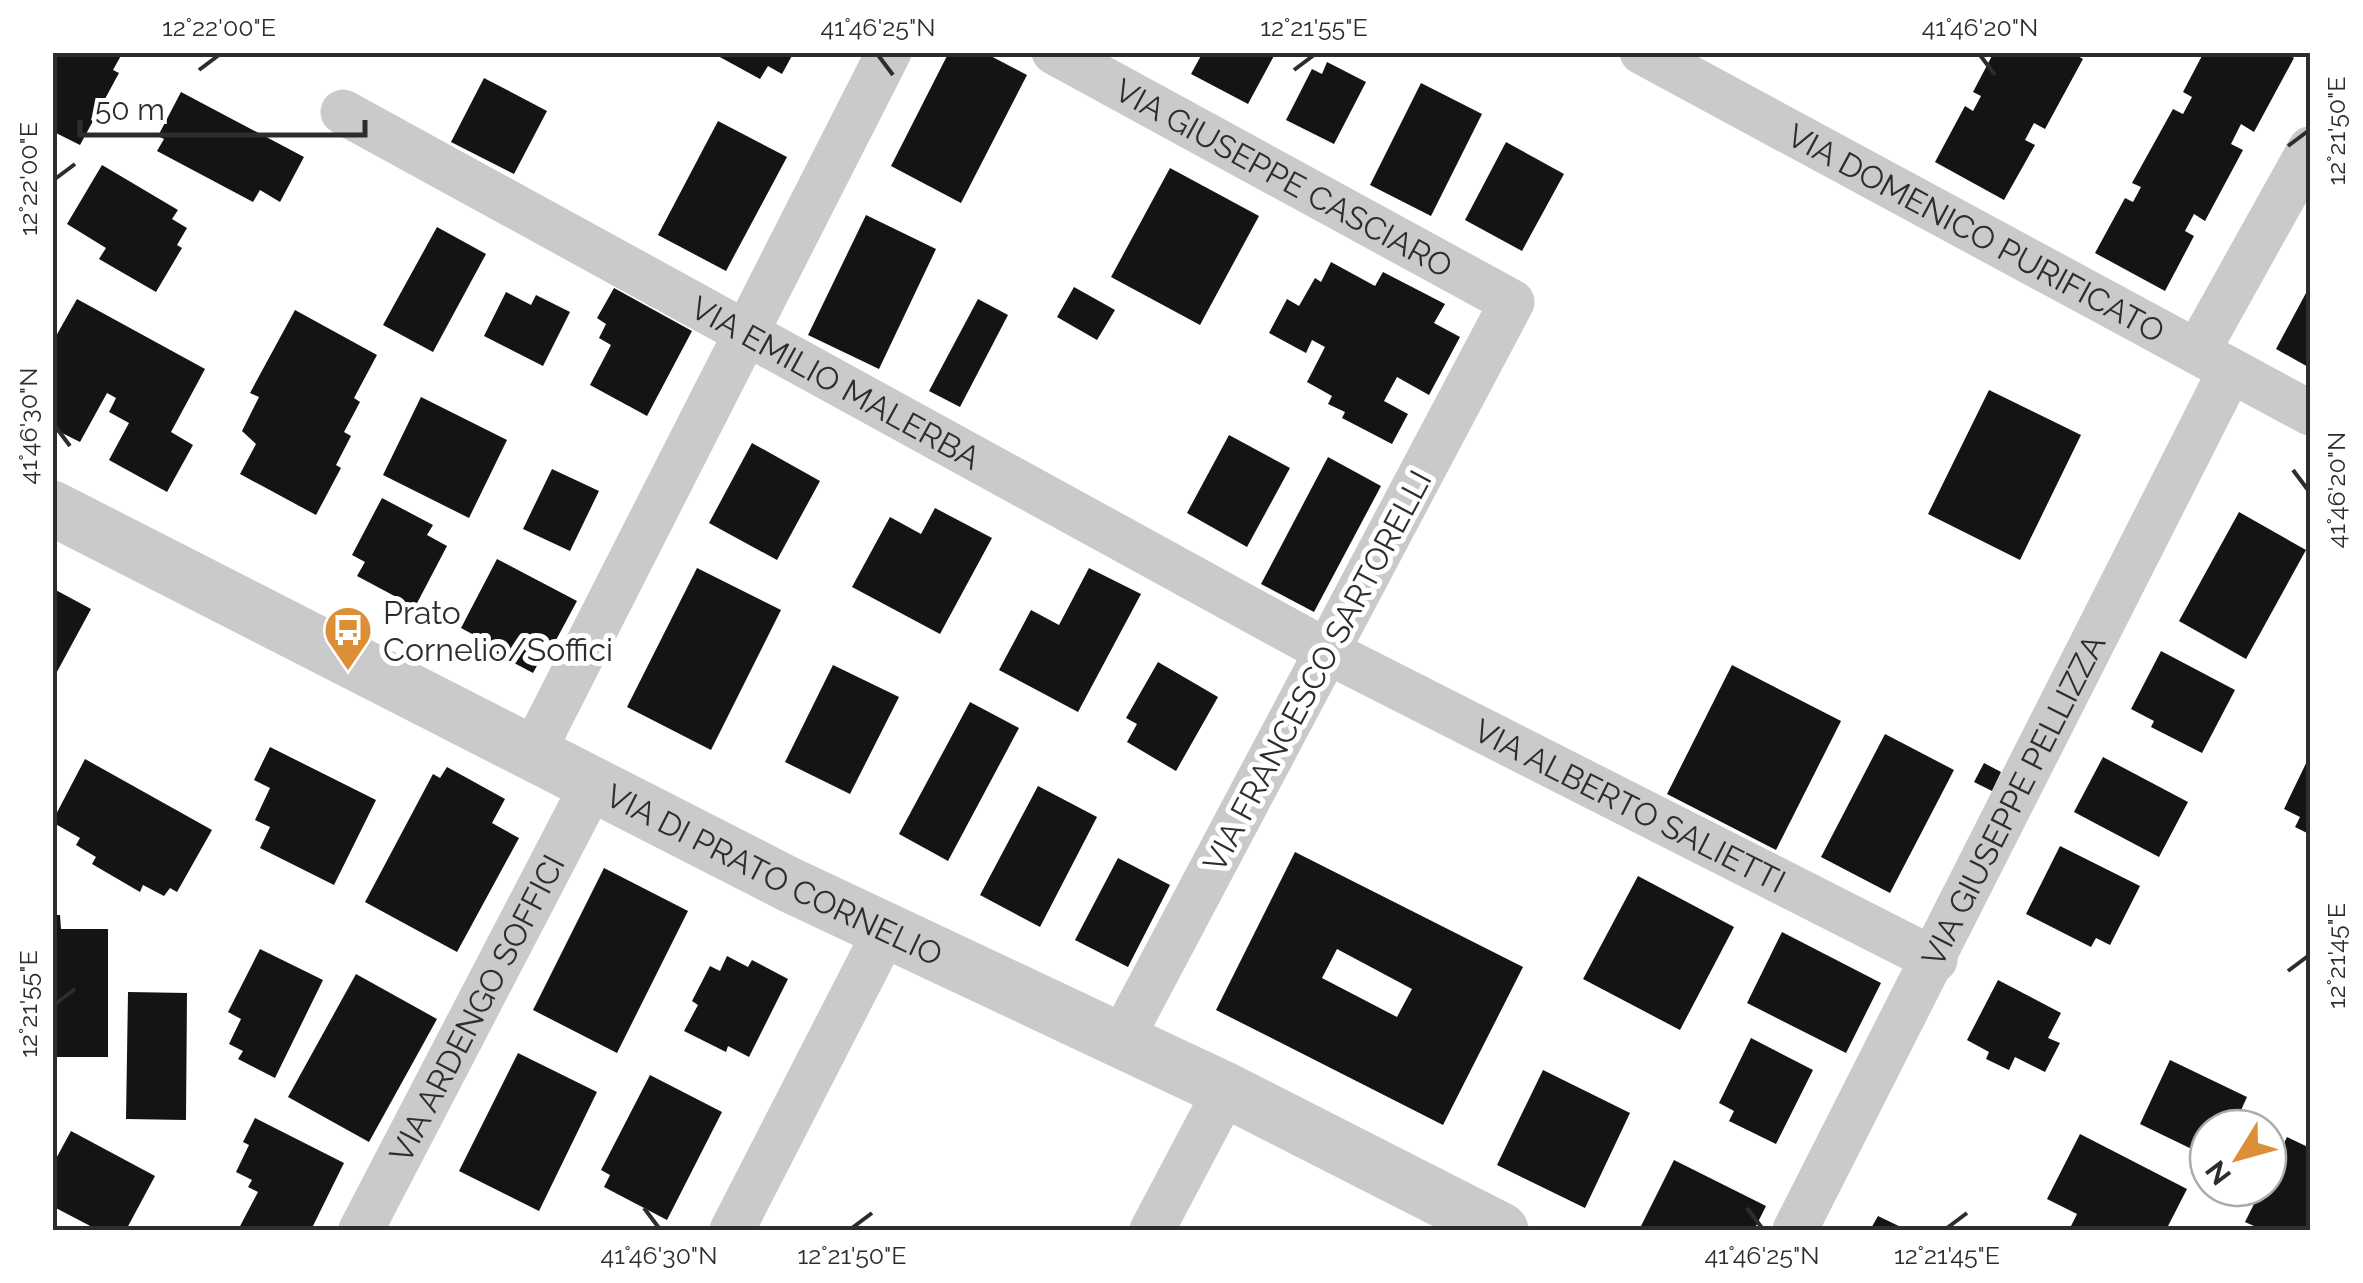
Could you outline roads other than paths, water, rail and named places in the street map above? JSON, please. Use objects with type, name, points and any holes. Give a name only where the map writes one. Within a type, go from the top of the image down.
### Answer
[{"type":"street","points":[[534,752],[743,333],[889,52]]},
{"type":"street","name":"VIA GIUSEPPE CASCIARO","points":[[1054,52],[1512,302]]},
{"type":"street","name":"VIA DOMENICO PURIFICATO","points":[[1648,54],[2310,413]]},
{"type":"street","name":"VIA EMILIO MALERBA","points":[[343,112],[1328,652]]},
{"type":"street","name":"VIA GIUSEPPE PELLIZZA","points":[[1795,1230],[1934,960],[2310,149]]},
{"type":"street","name":"VIA FRANCESCO SARTORELLI","points":[[1121,1040],[1512,302]]},
{"type":"street","name":"VIA DI PRATO CORNELIO","points":[[52,508],[885,932],[1226,1090],[1502,1230]]},
{"type":"street","name":"VIA ALBERTO SALIETTI","points":[[1328,652],[1934,960]]},
{"type":"street","name":"VIA ARDENGO SOFFICI","points":[[361,1230],[593,784]]},
{"type":"street","points":[[732,1230],[885,932]]},
{"type":"street","points":[[1152,1230],[1226,1090]]},
{"type":"place","name":"Prato Cornelio/Soffici","points":[[348,672]]}]
